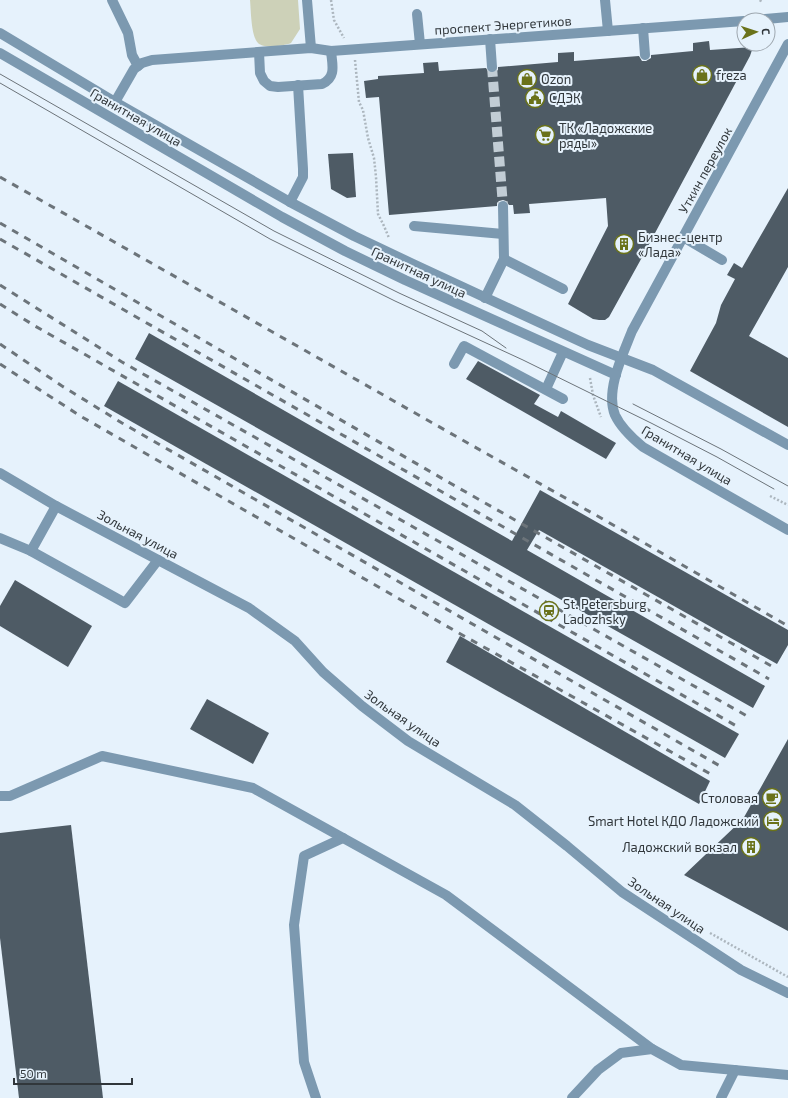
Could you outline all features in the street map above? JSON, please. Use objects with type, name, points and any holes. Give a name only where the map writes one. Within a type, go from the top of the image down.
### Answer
[{"type":"street","points":[[112,0],[128,34],[132,55],[138,66],[134,69],[115,102]]},
{"type":"street","points":[[307,0],[311,48]]},
{"type":"street","points":[[605,0],[608,31]]},
{"type":"street","points":[[417,14],[420,44]]},
{"type":"street","points":[[776,18],[788,17]]},
{"type":"street","name":"проспект Энергетиков","points":[[138,66],[152,60],[311,48],[331,51],[736,22]]},
{"type":"street","points":[[643,28],[645,55]]},
{"type":"street","name":"Гранитная улица","points":[[0,33],[115,102],[290,202],[354,236],[588,345],[653,370],[788,445]]},
{"type":"street","points":[[490,39],[492,67]]},
{"type":"street","name":"Уткин переулок","points":[[616,375],[632,331],[788,44]]},
{"type":"street","points":[[259,52],[260,73],[270,86],[278,87],[322,84],[328,81],[333,71],[331,51]]},
{"type":"street","name":"Гранитная улица","points":[[0,53],[282,218],[345,252],[616,375],[612,394],[612,404],[615,415],[631,437],[643,447],[788,530]]},
{"type":"street","points":[[290,202],[303,177],[298,85]]},
{"type":"street","points":[[486,298],[504,259],[503,206]]},
{"type":"street","points":[[414,226],[503,234]]},
{"type":"street","points":[[683,237],[722,260]]},
{"type":"street","points":[[504,259],[563,290]]},
{"type":"street","points":[[454,364],[464,346],[563,399]]},
{"type":"street","points":[[546,389],[563,352]]},
{"type":"street","name":"Зольная улица","points":[[0,473],[56,506],[249,608],[295,641],[323,672],[362,706],[408,741],[515,805],[622,892],[741,970],[788,993]]},
{"type":"street","points":[[31,551],[56,506]]},
{"type":"street","points":[[0,538],[31,551],[125,603],[158,560]]},
{"type":"street","points":[[0,796],[10,796],[102,756],[252,788],[446,895],[652,1049],[681,1065],[788,1075]]},
{"type":"street","points":[[316,1098],[304,1062],[294,925],[304,856],[343,838]]},
{"type":"street","points":[[572,1098],[598,1070],[622,1053],[652,1049]]},
{"type":"street","points":[[721,1098],[735,1070]]},
{"type":"path","points":[[330,0],[334,20],[352,49],[355,60],[359,102],[363,110],[368,138],[374,158],[378,214],[389,239]]},
{"type":"path","points":[[770,496],[788,505]]},
{"type":"green space","points":[[250,0],[298,0],[300,29],[291,43],[279,46],[265,46],[258,43],[254,35]]},
{"type":"building","name":"ТК «Ладожские ряды»","points":[[709,41],[710,50],[736,48],[736,52],[751,52],[640,261],[609,317],[605,320],[593,319],[568,304],[608,226],[606,198],[529,204],[530,213],[514,214],[513,205],[509,205],[503,200],[497,203],[497,206],[389,215],[379,97],[366,98],[364,81],[378,79],[378,76],[424,73],[423,63],[438,62],[439,71],[486,68],[489,73],[493,73],[498,70],[498,67],[558,62],[558,53],[574,52],[574,61],[639,56],[642,61],[646,61],[651,58],[651,55],[693,51],[693,43]]},
{"type":"building","points":[[353,153],[356,197],[347,198],[331,189],[328,154]]},
{"type":"building","points":[[788,188],[788,267],[749,336],[788,358],[788,427],[690,371],[716,323],[721,305],[735,279],[727,275],[734,263],[742,268]]},
{"type":"building","points":[[149,333],[512,541],[540,490],[788,630],[788,645],[777,664],[539,530],[527,550],[765,686],[753,708],[135,359]]},
{"type":"building","points":[[478,361],[540,395],[534,404],[558,417],[561,411],[616,443],[606,459],[466,379]]},
{"type":"building","points":[[118,381],[739,734],[725,758],[104,406]]},
{"type":"building","points":[[15,580],[92,626],[68,667],[0,626],[0,606]]},
{"type":"building","points":[[460,636],[710,781],[699,804],[446,662]]},
{"type":"building","points":[[207,699],[269,733],[253,764],[190,729]]},
{"type":"building","name":"Ладожский вокзал","points":[[788,739],[788,931],[684,875],[743,819]]},
{"type":"building","points":[[71,825],[103,1098],[19,1098],[0,938],[0,833]]},
{"type":"tunnel","points":[[492,67],[503,206]]},
{"type":"tram line","points":[[0,74],[274,231],[399,293],[482,331],[506,348]]},
{"type":"tram line","points":[[0,83],[270,239],[395,301],[523,360],[651,423],[717,457],[774,489]]},
{"type":"tram line","points":[[633,404],[721,449],[788,486]]},
{"type":"railway","points":[[0,177],[601,518],[788,626]]},
{"type":"railway","points":[[0,223],[450,483],[775,668]]},
{"type":"railway","points":[[0,239],[769,679]]},
{"type":"railway","points":[[0,285],[122,362],[747,716]]},
{"type":"railway","points":[[0,304],[35,326],[740,728]]},
{"type":"railway","points":[[0,344],[62,386],[122,423],[720,766]]},
{"type":"railway","points":[[0,364],[82,417],[457,632],[714,776]]},
{"type":"place","name":"freza","points":[[702,75]]},
{"type":"place","name":"Ozon","points":[[527,79]]},
{"type":"place","name":"СДЭК","points":[[535,98]]},
{"type":"place","name":"ТК «Ладожские ряды»","points":[[545,135]]},
{"type":"place","name":"Бизнес-центр «Лада»","points":[[624,244]]},
{"type":"place","name":"St. Petersburg Ladozhsky","points":[[549,611]]},
{"type":"place","name":"Столовая","points":[[772,798]]},
{"type":"place","name":"Smart Hotel КДО Ладожский","points":[[773,821]]},
{"type":"place","name":"Ладожский вокзал","points":[[751,847]]}]
